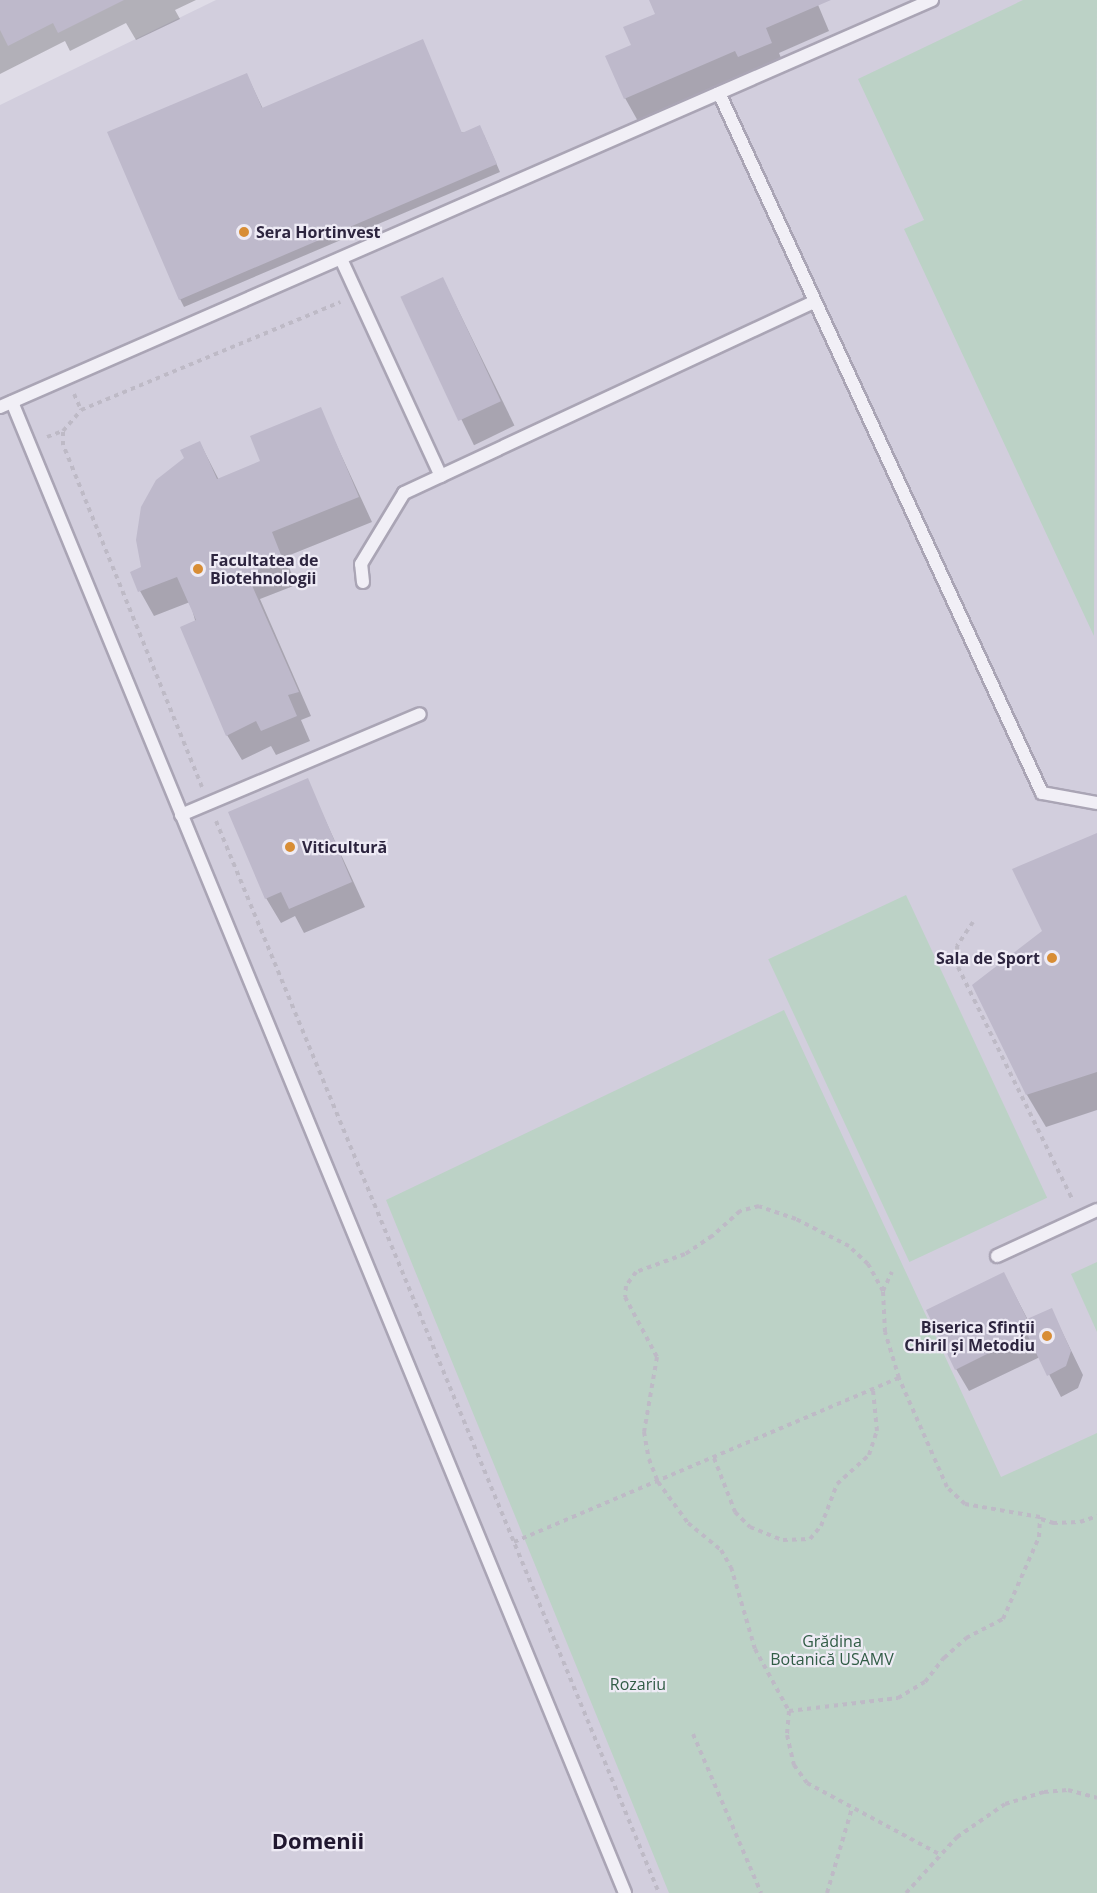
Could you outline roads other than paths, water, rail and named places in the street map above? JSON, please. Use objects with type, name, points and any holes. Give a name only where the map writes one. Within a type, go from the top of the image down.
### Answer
[{"type":"lane","points":[[625,1893],[181,815],[6,405],[933,0]]},
{"type":"lane","points":[[719,93],[1042,793],[1097,803]]},
{"type":"lane","points":[[341,258],[441,476]]},
{"type":"lane","points":[[363,582],[361,564],[404,493],[814,302]]},
{"type":"lane","points":[[181,815],[420,714]]},
{"type":"lane","points":[[997,1256],[1097,1210]]},
{"type":"place","name":"Sera Hortinvest","points":[[244,232]]},
{"type":"place","name":"Facultatea de Biotehnologii","points":[[198,569]]},
{"type":"place","name":"Viticultură","points":[[290,847]]},
{"type":"place","name":"Sala de Sport","points":[[1052,958]]},
{"type":"place","name":"Biserica Sfinții Chiril și Metodiu","points":[[1047,1336]]},
{"type":"district","name":"Domenii","points":[[318,1841]]},
{"type":"park label","name":"Grădina Botanică USAMV","points":[[832,1650]]},
{"type":"park label","name":"Rozariu","points":[[638,1684]]}]
